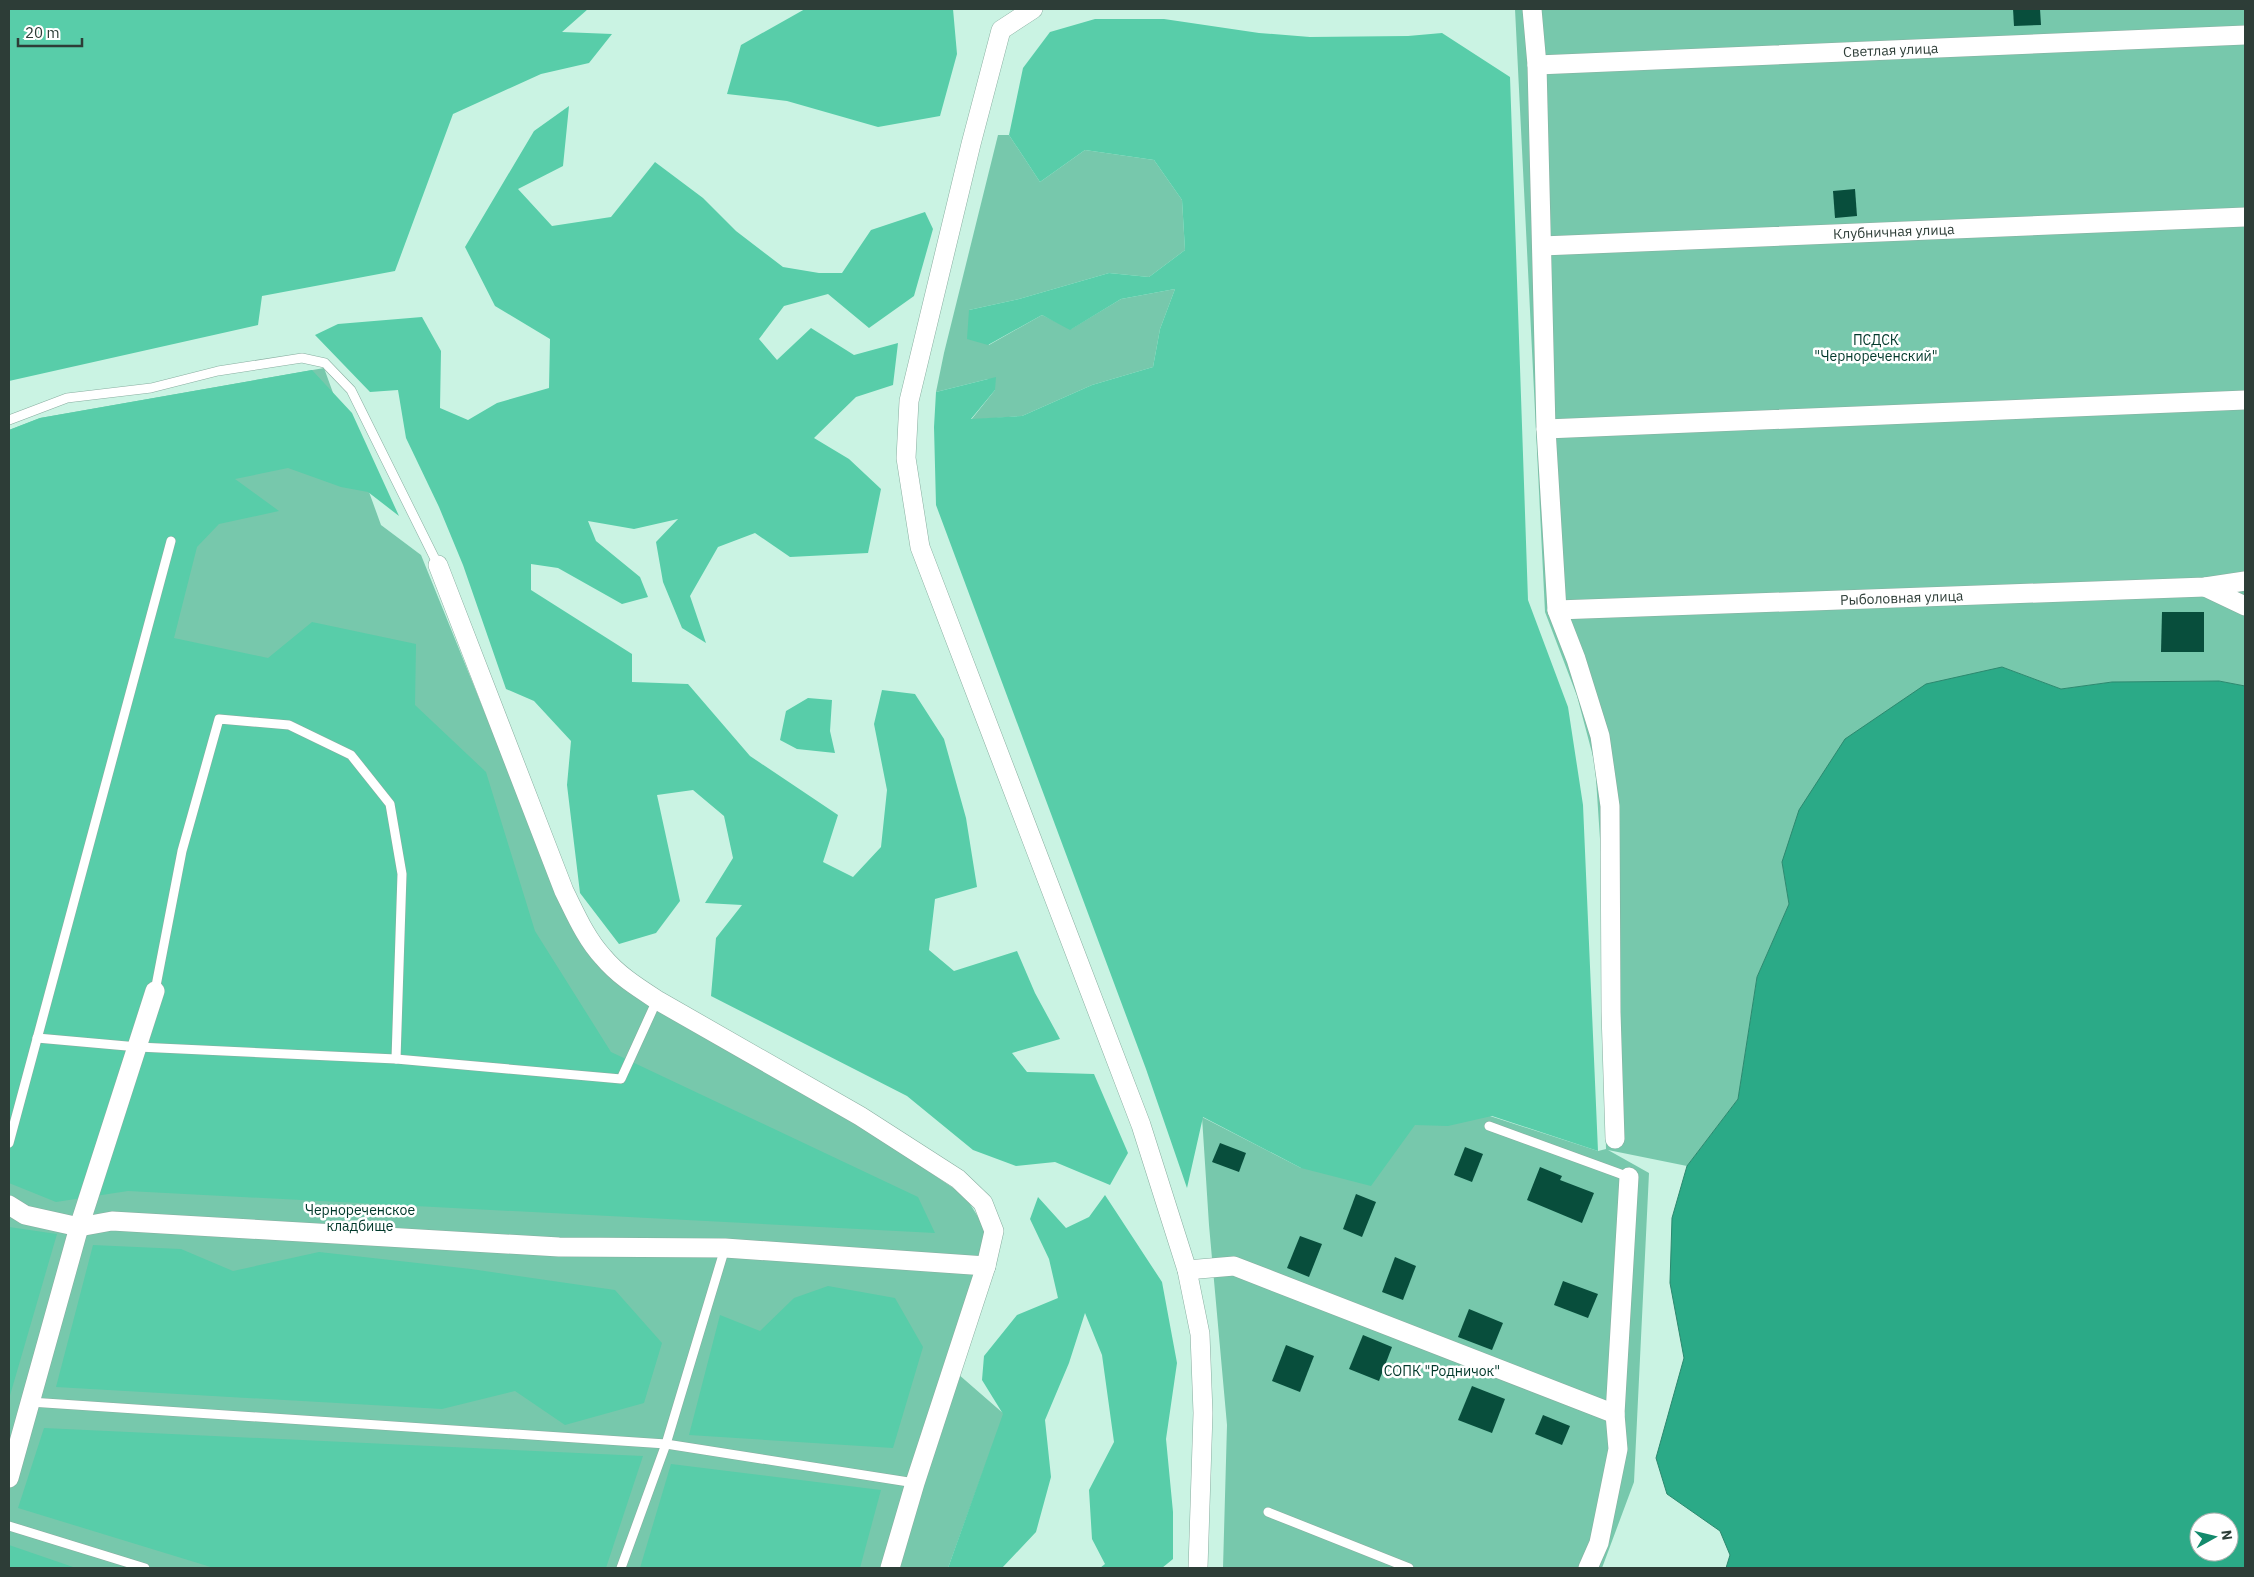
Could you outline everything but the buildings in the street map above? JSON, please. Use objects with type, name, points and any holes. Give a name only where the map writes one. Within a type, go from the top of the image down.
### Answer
[{"type":"street","points":[[1005,9],[1002,30],[971,144],[909,401],[906,458],[920,547],[1141,1125],[1187,1270],[1200,1334],[1203,1413],[1198,1568]]},
{"type":"street","points":[[1002,30],[1033,9]]},
{"type":"street","points":[[1532,9],[1537,65],[1546,429],[1557,610],[1576,659],[1600,736],[1610,806],[1611,1012],[1615,1139]]},
{"type":"street","name":"Светлая улица","points":[[1537,65],[2245,36]]},
{"type":"street","name":"Клубничная улица","points":[[1542,246],[2245,217]]},
{"type":"street","points":[[1546,429],[2245,400]]},
{"type":"street","points":[[438,565],[564,891],[581,925],[602,956],[629,982],[657,1000],[860,1116],[958,1179],[983,1203],[994,1231],[986,1266],[915,1483],[890,1568]]},
{"type":"street","name":"Рыболовная улица","points":[[1557,610],[2204,587],[2245,582]]},
{"type":"street","points":[[2204,587],[2245,606]]},
{"type":"street","points":[[9,1478],[79,1227],[155,991]]},
{"type":"street","points":[[1588,1568],[1598,1543],[1618,1450],[1614,1414],[1629,1177]]},
{"type":"street","points":[[9,1205],[25,1215],[79,1227],[112,1221],[559,1247],[725,1248],[986,1266]]},
{"type":"street","points":[[1187,1270],[1234,1266],[1614,1414]]},
{"type":"lane","points":[[9,420],[67,398],[151,388],[218,371],[302,358],[325,363],[351,390],[438,565]]},
{"type":"lane","points":[[9,1143],[171,541]]},
{"type":"lane","points":[[155,991],[182,851],[219,719],[289,725],[351,755],[390,804],[402,874],[396,1059]]},
{"type":"lane","points":[[37,1038],[138,1047],[396,1059],[621,1080],[657,1000]]},
{"type":"lane","points":[[1489,1126],[1629,1177]]},
{"type":"lane","points":[[621,1568],[666,1444],[725,1248]]},
{"type":"lane","points":[[30,1402],[666,1444],[915,1483]]},
{"type":"lane","points":[[1268,1512],[1409,1568]]},
{"type":"lane","points":[[9,1526],[145,1568]]},
{"type":"green space","name":"ПСДСК \"Чернореченский\"","points":[[1515,9],[2245,9],[2245,686],[2219,681],[2112,682],[2061,689],[2002,667],[1782,862],[1789,904],[1757,977],[1738,1099],[1687,1166],[1608,1150],[1649,1173],[1634,1482],[1602,1568],[1223,1568],[1227,1425],[1209,1225],[1202,1117],[1301,1168],[1407,1089],[1598,1151],[1606,1149],[1601,854],[1595,764],[1577,696],[1545,612]]},
{"type":"green space","points":[[998,135],[1009,135],[1040,182],[1085,150],[1154,160],[1182,200],[1185,250],[1149,277],[1109,273],[1019,299],[969,310],[989,345],[1042,315],[1071,329],[1121,299],[1175,289],[1160,329],[1153,367],[1092,385],[1022,416],[971,420],[995,390],[988,379],[936,392]]},
{"type":"green space","name":"Чернореченское кладбище","points":[[324,368],[381,525],[421,555],[559,896],[595,958],[860,1125],[965,1196],[987,1231],[950,1367],[1004,1414],[948,1568],[9,1568],[9,430],[40,418]]},
{"type":"shaded area","points":[[9,9],[588,9],[562,32],[612,34],[589,63],[541,74],[453,114],[395,271],[262,296],[258,325],[9,381]]},
{"type":"shaded area","points":[[805,9],[953,9],[957,54],[940,116],[878,127],[787,101],[727,94],[741,45]]},
{"type":"shaded area","points":[[1095,19],[1164,19],[1259,33],[1310,37],[1408,36],[1442,33],[1510,77],[1528,600],[1568,707],[1583,805],[1598,1151],[1492,1116],[1448,1126],[1415,1125],[1371,1186],[1301,1168],[1203,1117],[1187,1188],[1146,1069],[936,505],[934,427],[936,392],[996,377],[995,390],[971,419],[1022,416],[1092,385],[1153,367],[1160,329],[1175,289],[1121,299],[1070,330],[1042,315],[988,345],[967,339],[969,310],[1019,299],[1109,273],[1149,277],[1185,250],[1182,200],[1154,160],[1085,150],[1040,182],[1009,135],[1023,68],[1050,32]]},
{"type":"shaded area","points":[[569,106],[563,166],[518,189],[552,226],[611,217],[655,162],[703,198],[736,231],[783,267],[819,273],[842,273],[871,230],[925,212],[933,229],[914,296],[869,328],[828,294],[784,306],[759,339],[777,360],[811,328],[854,355],[898,343],[893,385],[856,397],[814,438],[849,459],[881,489],[868,553],[790,557],[755,533],[718,547],[690,596],[706,643],[682,628],[663,582],[656,542],[678,519],[634,529],[588,521],[596,541],[640,577],[648,597],[622,604],[558,568],[531,564],[531,590],[632,654],[632,682],[688,684],[750,756],[838,815],[823,862],[853,877],[881,847],[887,790],[874,724],[882,690],[915,694],[944,739],[966,818],[977,887],[935,899],[929,950],[954,971],[1017,951],[1035,993],[1060,1039],[1012,1053],[1027,1072],[1094,1074],[1128,1153],[1110,1185],[1055,1162],[1016,1166],[973,1150],[907,1096],[711,996],[716,938],[742,905],[705,903],[733,858],[724,816],[693,790],[657,795],[680,901],[656,933],[619,944],[580,893],[567,785],[571,741],[534,701],[506,689],[463,565],[439,507],[406,438],[398,390],[370,392],[315,335],[338,324],[422,317],[441,351],[440,408],[468,420],[497,403],[549,388],[550,339],[495,306],[465,247],[534,131]]},
{"type":"shaded area","points":[[312,370],[352,413],[399,516],[368,492],[341,487],[288,468],[235,479],[279,511],[219,524],[197,547],[174,638],[268,658],[312,622],[416,644],[415,705],[486,772],[535,931],[611,1052],[918,1197],[935,1233],[128,1191],[56,1202],[9,1183],[9,430],[40,418]]},
{"type":"shaded area","points":[[2002,667],[2061,689],[2112,682],[2219,681],[2245,686],[2245,1568],[1726,1568],[1730,1555],[1720,1531],[1667,1494],[1656,1458],[1684,1358],[1670,1283],[1672,1218],[1687,1166],[1738,1099],[1757,977],[1789,904],[1782,862],[1799,810],[1845,739],[1926,684]]},
{"type":"shaded area","points":[[808,698],[832,700],[830,731],[835,753],[797,749],[780,740],[786,711]]},
{"type":"shaded area","points":[[1105,1195],[1162,1282],[1177,1363],[1166,1439],[1173,1512],[1173,1559],[1162,1568],[1100,1568],[1105,1564],[1092,1539],[1089,1490],[1114,1442],[1102,1355],[1085,1313],[1069,1363],[1045,1420],[1051,1477],[1036,1532],[1002,1568],[948,1568],[1003,1414],[982,1380],[984,1356],[1017,1315],[1058,1298],[1049,1259],[1030,1219],[1038,1197],[1066,1228],[1089,1217]]},
{"type":"shaded area","points":[[9,1227],[57,1234],[9,1399]]},
{"type":"shaded area","points":[[93,1245],[181,1249],[233,1271],[319,1252],[471,1269],[615,1290],[662,1343],[644,1403],[565,1425],[515,1391],[442,1409],[56,1387]]},
{"type":"shaded area","points":[[828,1286],[895,1298],[923,1347],[893,1448],[689,1435],[720,1315],[760,1331],[794,1298]]},
{"type":"shaded area","points":[[44,1428],[643,1456],[606,1568],[214,1568],[18,1508]]},
{"type":"shaded area","points":[[671,1464],[881,1490],[860,1568],[640,1568]]},
{"type":"shaded area","points":[[9,1545],[76,1568],[9,1568]]},
{"type":"park label","name":"СОПК \"Родничок\"","points":[[1442,1371]]}]
